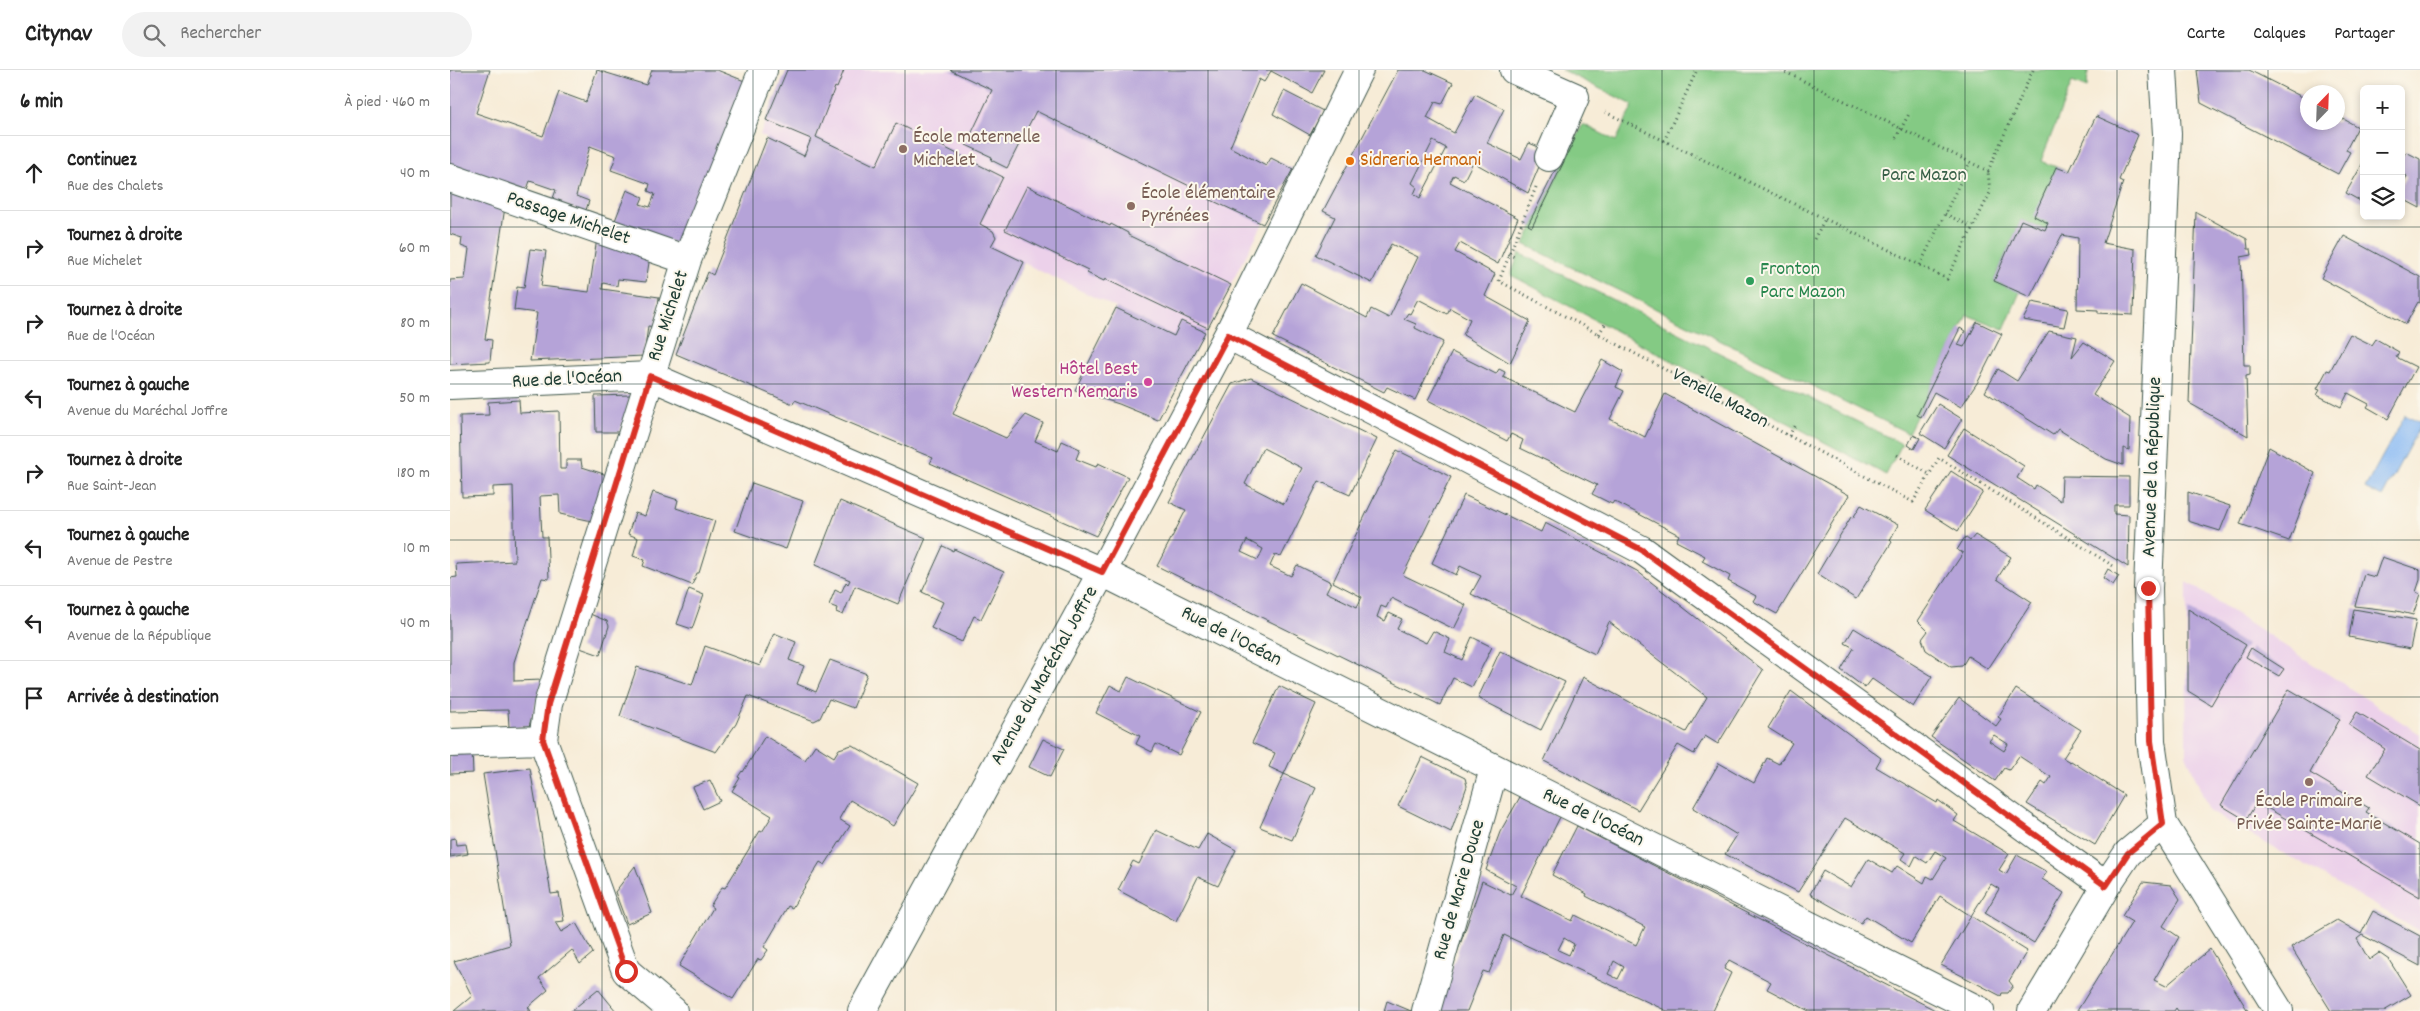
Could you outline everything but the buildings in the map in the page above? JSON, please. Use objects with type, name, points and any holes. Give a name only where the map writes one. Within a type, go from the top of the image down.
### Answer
[{"type":"street","name":"Rue Michelet","points":[[543,740],[548,704],[687,260],[763,70]]},
{"type":"street","name":"Avenue du Maréchal Joffre","points":[[862,1011],[1102,572],[1228,335],[1359,70]]},
{"type":"street","points":[[1514,70],[1575,97],[1549,157]]},
{"type":"street","name":"Avenue de la République","points":[[2163,70],[2167,134],[2148,588],[2151,741],[2163,824],[2279,1011]]},
{"type":"street","name":"Passage Michelet","points":[[450,178],[687,260]]},
{"type":"street","points":[[1228,335],[1642,550],[2106,886]]},
{"type":"street","name":"Rue de l'Océan","points":[[450,385],[650,376],[1102,572],[1980,1011]]},
{"type":"street","points":[[450,743],[543,740],[626,971],[673,1011]]},
{"type":"street","name":"Rue de Marie Douce","points":[[1426,1011],[1494,769]]},
{"type":"street","points":[[2032,1011],[2106,886],[2128,853],[2163,824]]},
{"type":"path","points":[[1664,141],[1697,70]]},
{"type":"path","points":[[1781,70],[1988,172]]},
{"type":"path","points":[[1575,97],[1947,279],[1990,193],[1988,172],[2033,70]]},
{"type":"path","points":[[1896,138],[1910,112]]},
{"type":"path","name":"Venelle Mazon","points":[[1549,157],[1508,254],[1499,281],[1913,502],[1939,458],[2148,588]]},
{"type":"path","points":[[1920,265],[1970,162]]},
{"type":"path","points":[[1945,214],[1972,227]]},
{"type":"path","points":[[1814,239],[1825,219]]},
{"type":"path","points":[[1508,254],[1517,258]]},
{"type":"path","points":[[1599,334],[1605,324]]},
{"type":"path","points":[[1697,386],[1703,376]]},
{"type":"path","points":[[1789,436],[1795,425]]},
{"type":"path","points":[[1896,455],[1930,474]]},
{"type":"shaded area","points":[[787,70],[1033,70],[1282,188],[1197,347],[760,135]]},
{"type":"shaded area","name":"École Primaire Privée Sainte-Marie","points":[[2187,582],[2420,734],[2420,931],[2209,811],[2186,754]]},
{"type":"green space","name":"Parc Mazon","points":[[1562,70],[2088,70],[2087,88],[2072,82],[2041,161],[2069,172],[2062,235],[2021,220],[1994,281],[2020,292],[2004,329],[1967,315],[1908,433],[1524,244],[1583,124],[1616,141],[1633,105]]},
{"type":"green space","points":[[1519,253],[1902,444],[1886,475],[1511,275]]},
{"type":"water","points":[[2405,415],[2420,423],[2420,426],[2382,497],[2365,488]]},
{"type":"place","name":"École maternelle Michelet","points":[[903,149]]},
{"type":"place","name":"Sidreria Hernani","points":[[1350,161]]},
{"type":"place","name":"École élémentaire Pyrénées","points":[[1131,206]]},
{"type":"place","name":"Fronton Parc Mazon","points":[[1750,281]]},
{"type":"place","name":"Hôtel Best Western Kemaris","points":[[1148,382]]},
{"type":"place","name":"École Primaire Privée Sainte-Marie","points":[[2309,782]]},
{"type":"route","points":[[626,971],[543,740],[548,704],[650,376],[1102,572],[1228,335],[1642,550],[2106,886],[2128,853],[2163,824],[2151,741],[2148,588]]}]
